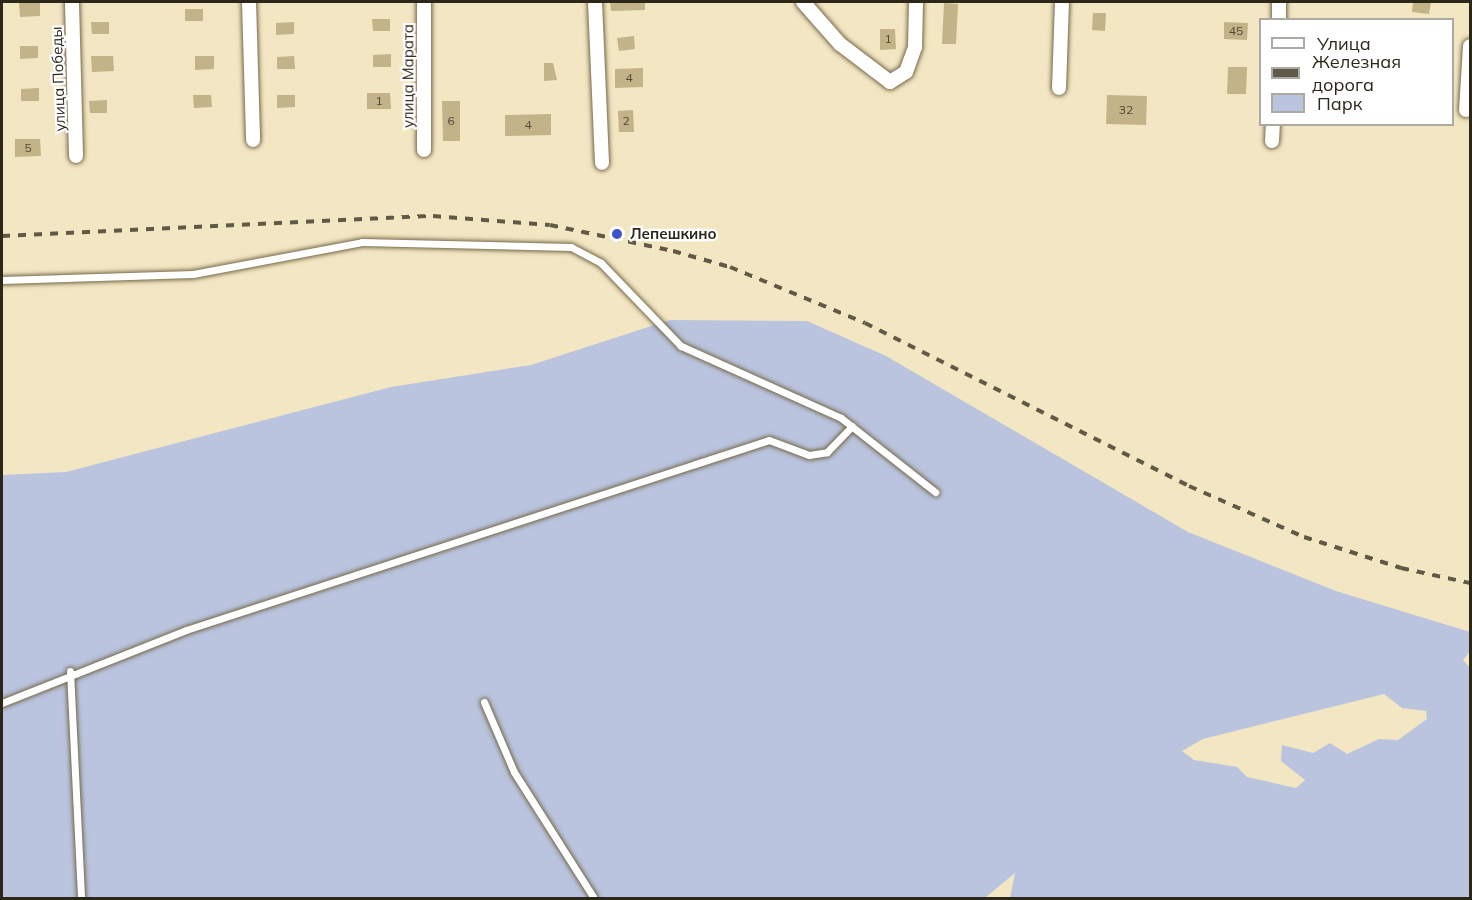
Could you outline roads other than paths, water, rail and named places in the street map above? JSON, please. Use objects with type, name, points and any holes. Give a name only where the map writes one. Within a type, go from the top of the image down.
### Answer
[{"type":"street","name":"улица Победы","points":[[72,2],[76,156]]},
{"type":"street","points":[[249,2],[253,140]]},
{"type":"street","name":"улица Марата","points":[[424,2],[424,150]]},
{"type":"street","points":[[595,2],[602,163]]},
{"type":"street","points":[[803,2],[840,44],[890,82],[906,72],[915,47],[916,2]]},
{"type":"street","points":[[1059,88],[1062,2]]},
{"type":"street","points":[[1279,18],[1280,2]]},
{"type":"street","points":[[1466,110],[1470,46]]},
{"type":"street","points":[[1272,141],[1273,126]]},
{"type":"lane","points":[[2,280],[193,274],[362,242],[551,244],[585,252],[601,263],[681,346],[852,426],[935,492]]},
{"type":"lane","points":[[2,702],[70,671],[769,440],[809,455],[827,452],[852,426]]},
{"type":"lane","points":[[70,671],[81,898]]},
{"type":"lane","points":[[484,702],[514,772],[594,898]]},
{"type":"railway","points":[[2,236],[433,216],[550,225],[673,251],[730,267],[865,323],[1189,486],[1304,537],[1401,568],[1470,583]]},
{"type":"place","name":"Лепешкино","points":[[617,234]]}]
